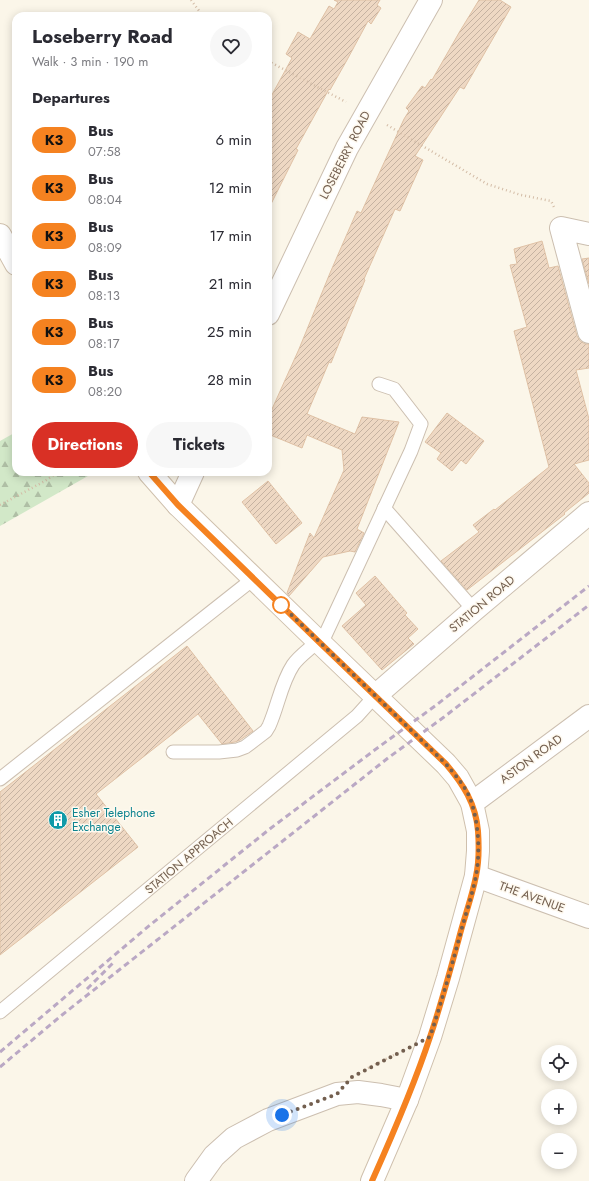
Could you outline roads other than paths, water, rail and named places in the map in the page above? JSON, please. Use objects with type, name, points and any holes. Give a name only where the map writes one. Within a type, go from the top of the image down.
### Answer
[{"type":"street","name":"LOSEBERRY ROAD","points":[[272,306],[347,148],[431,0]]},
{"type":"street","points":[[589,234],[562,228],[589,332]]},
{"type":"street","points":[[0,235],[12,257]]},
{"type":"street","points":[[153,476],[178,505],[253,579],[446,764],[458,778],[472,802],[478,830],[476,876],[430,1037],[407,1100],[372,1181]]},
{"type":"street","points":[[178,505],[191,476]]},
{"type":"street","name":"STATION ROAD","points":[[376,696],[474,610],[589,513]]},
{"type":"street","name":"ASTON ROAD","points":[[472,802],[589,716]]},
{"type":"street","name":"THE AVENUE","points":[[476,876],[589,917]]},
{"type":"street","points":[[196,1181],[214,1156],[234,1138],[268,1120],[337,1094],[358,1092],[381,1094],[407,1100]]},
{"type":"lane","points":[[173,752],[229,752],[245,747],[254,741],[269,726],[282,688],[294,664],[320,643],[411,451],[421,424],[394,390],[380,384]]},
{"type":"lane","points":[[384,508],[474,610]]},
{"type":"lane","points":[[0,779],[253,579]]},
{"type":"lane","name":"STATION APPROACH","points":[[0,1012],[357,716],[376,696]]},
{"type":"railway","points":[[0,1052],[150,925],[271,828],[435,706],[589,586]]},
{"type":"railway","points":[[0,1067],[62,1015],[388,758],[444,717],[589,605]]},
{"type":"railway","points":[[87,989],[114,962]]},
{"type":"place","name":"Esher Telephone Exchange","points":[[58,820]]}]
